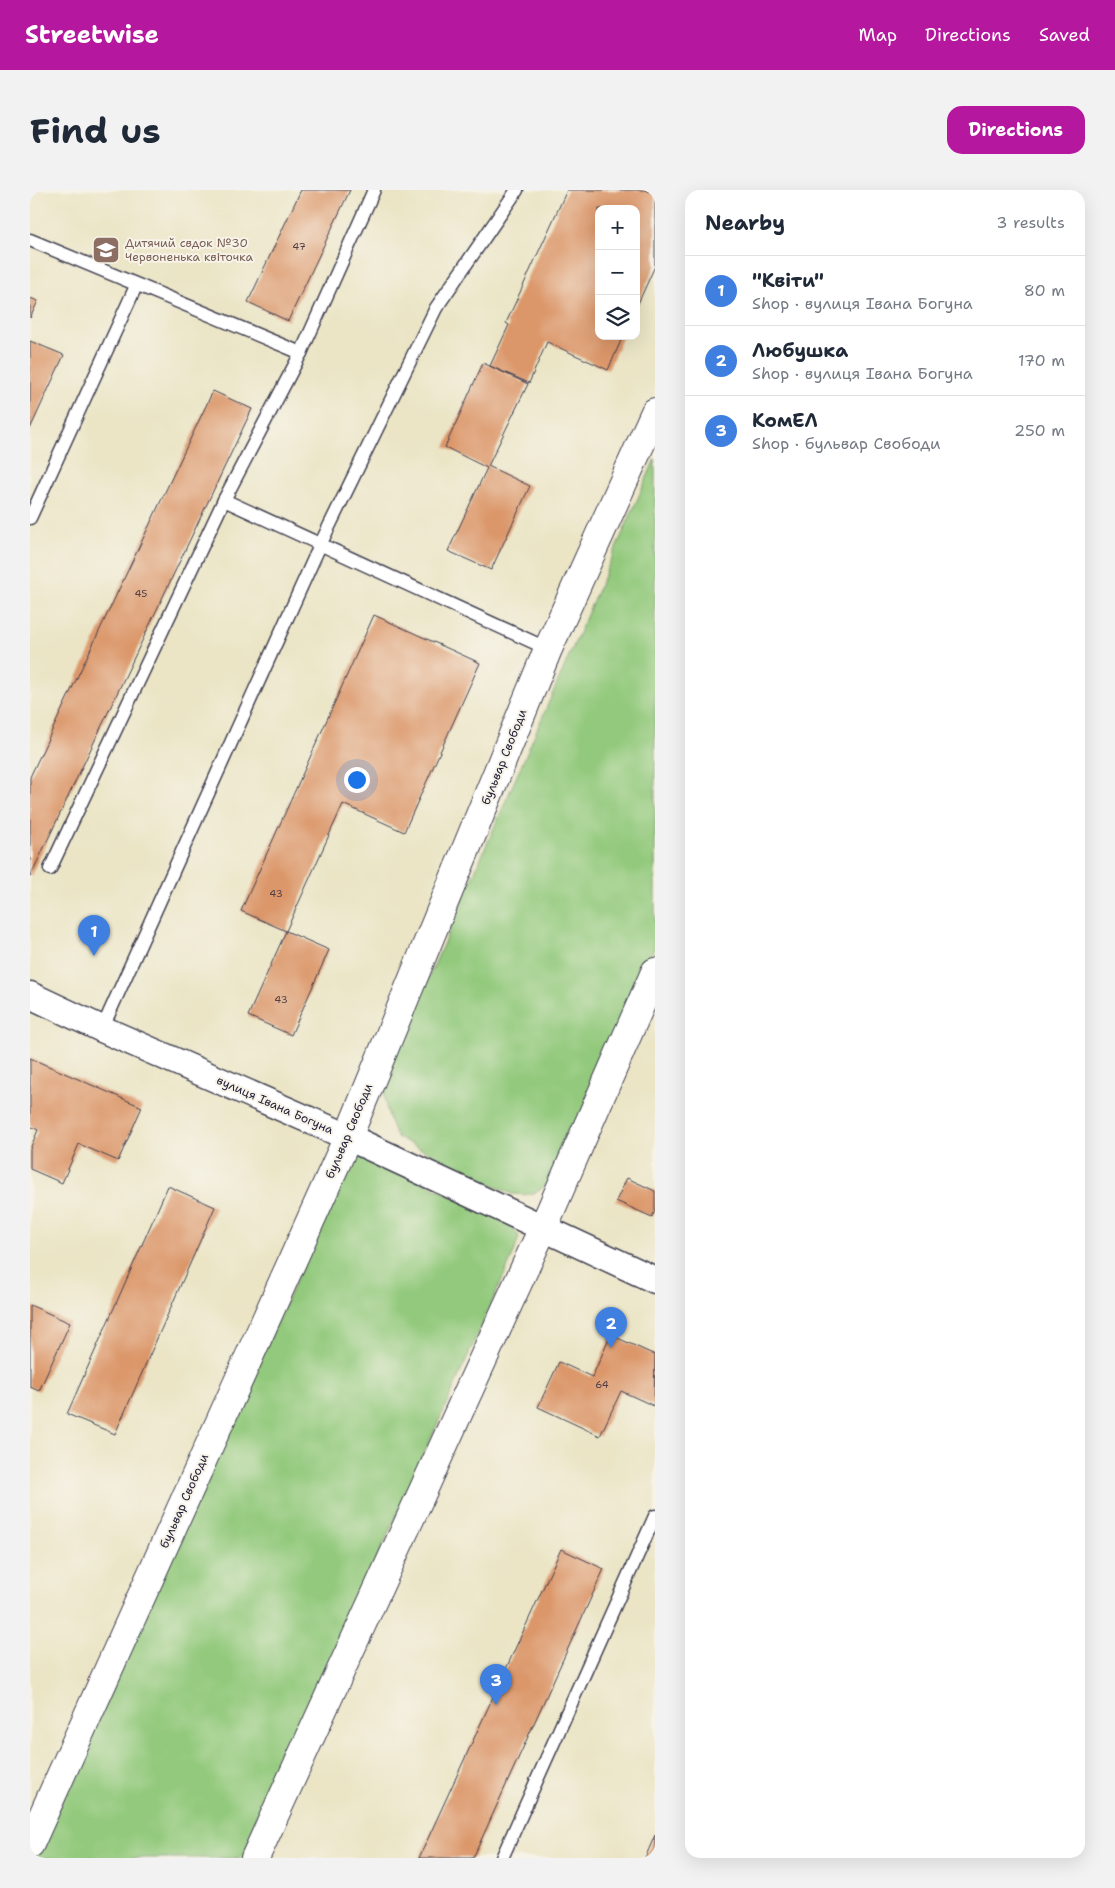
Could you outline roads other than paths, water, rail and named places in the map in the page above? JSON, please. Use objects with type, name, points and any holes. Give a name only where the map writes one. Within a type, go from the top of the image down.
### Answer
[{"type":"street","name":"бульвар Свободи","points":[[30,1844],[348,1137],[548,649],[655,412]]},
{"type":"street","points":[[255,1858],[543,1228],[655,972]]},
{"type":"street","name":"вулиця Івана Богуна","points":[[30,994],[102,1029],[348,1137],[655,1280]]},
{"type":"lane","points":[[50,869],[224,500],[300,353],[374,190]]},
{"type":"lane","points":[[102,1029],[321,543],[436,308],[517,190]]},
{"type":"lane","points":[[30,240],[136,286],[300,353]]},
{"type":"lane","points":[[30,518],[136,286]]},
{"type":"lane","points":[[224,500],[548,649]]},
{"type":"lane","points":[[502,1858],[655,1516]]},
{"type":"place","name":"Дитячий свдок №30 Червоненька квіточка","points":[[106,250]]},
{"type":"place","name":"\"Квіти\"","points":[[94,956]]},
{"type":"place","name":"Любушка","points":[[611,1348]]},
{"type":"place","name":"КомЕЛ","points":[[496,1705]]}]
